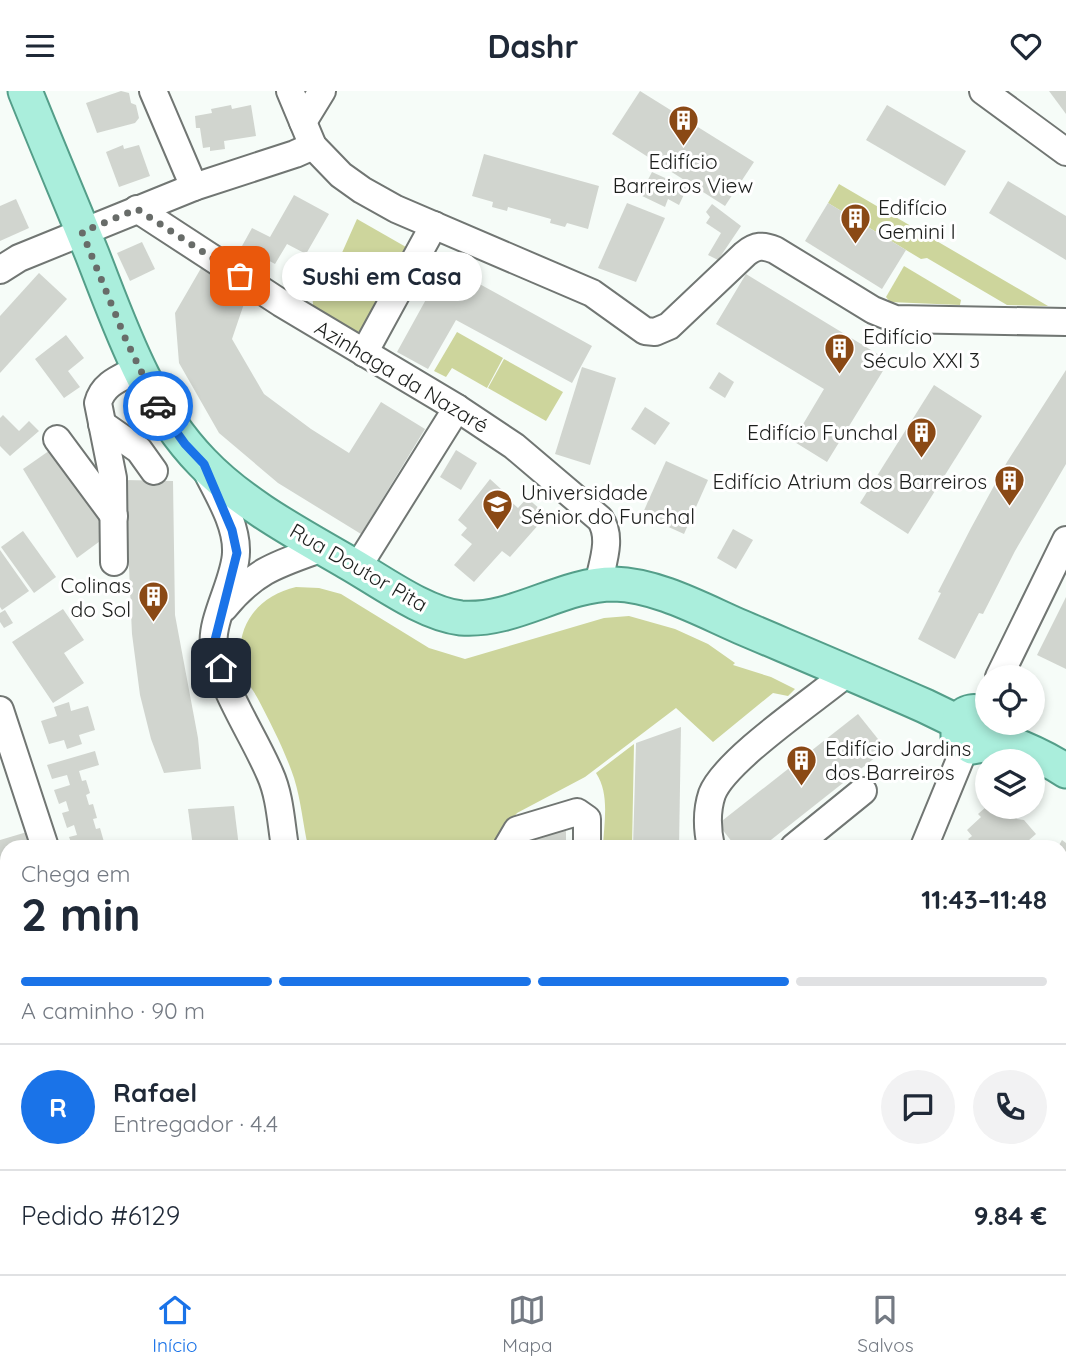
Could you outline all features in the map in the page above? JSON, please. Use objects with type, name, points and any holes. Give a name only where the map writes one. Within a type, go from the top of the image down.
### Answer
[{"type":"main road","name":"Rua Doutor Pita","points":[[25,91],[138,369],[162,415],[204,464],[240,495],[357,568],[427,607],[459,618],[495,616],[598,585],[638,587],[847,673],[975,720]]},
{"type":"main road","name":"Rua Doutor Pita","points":[[1000,735],[1066,771]]},
{"type":"street","points":[[153,91],[194,187]]},
{"type":"street","points":[[290,91],[308,134],[341,176],[378,200],[580,286],[639,328],[649,332],[668,326],[757,246],[775,250],[873,310],[895,319],[1066,322]]},
{"type":"street","points":[[0,270],[19,258],[137,209],[295,154],[308,134],[322,91]]},
{"type":"street","points":[[983,91],[1066,152]]},
{"type":"street","name":"Azinhaga da Nazaré","points":[[137,209],[281,303],[457,408],[514,446],[606,527],[607,536],[598,585]]},
{"type":"street","points":[[364,353],[434,225]]},
{"type":"street","points":[[114,562],[113,478],[98,403],[101,392],[111,383],[138,369]]},
{"type":"street","points":[[357,568],[457,408]]},
{"type":"street","points":[[102,424],[139,450],[154,471]]},
{"type":"street","points":[[57,439],[114,516]]},
{"type":"street","points":[[204,464],[225,509],[237,553],[214,644],[230,691],[271,776],[284,840]]},
{"type":"street","points":[[1005,665],[1066,540]]},
{"type":"street","points":[[221,612],[237,593],[262,571],[323,548]]},
{"type":"street","points":[[710,840],[708,810],[702,793],[744,755],[847,673]]},
{"type":"street","points":[[0,709],[43,840]]},
{"type":"street","points":[[927,840],[975,733]]},
{"type":"street","points":[[803,840],[863,792]]},
{"type":"street","points":[[511,840],[517,830],[577,812],[587,819],[587,840]]},
{"type":"green space","points":[[839,184],[1048,306],[1007,305],[927,258],[921,259],[828,203]]},
{"type":"green space","points":[[357,219],[413,251],[368,328],[357,332],[346,331],[316,314],[312,287],[315,278],[341,255]]},
{"type":"green space","points":[[904,266],[961,300],[960,305],[890,302],[886,297]]},
{"type":"green space","points":[[457,332],[503,358],[487,388],[452,368],[446,377],[434,371]]},
{"type":"green space","points":[[504,359],[563,392],[546,421],[488,388]]},
{"type":"green space","points":[[296,587],[319,588],[341,594],[429,648],[465,659],[604,618],[629,616],[675,629],[708,644],[735,663],[733,665],[771,677],[795,689],[788,696],[773,693],[713,742],[676,708],[585,777],[517,813],[496,840],[307,840],[294,778],[273,728],[241,666],[240,651],[246,625],[260,605],[282,591]]},
{"type":"green space","points":[[634,744],[632,840],[603,840],[605,799],[596,773]]},
{"type":"building","points":[[121,91],[129,93],[139,118],[135,123],[97,133],[86,103]]},
{"type":"building","name":"Edifício Barreiros View","points":[[640,91],[754,162],[725,206],[612,134]]},
{"type":"building","points":[[1049,91],[1066,91],[1066,114]]},
{"type":"building","points":[[231,105],[232,109],[251,105],[256,136],[224,141],[225,149],[210,151],[210,147],[203,148],[195,116]]},
{"type":"building","points":[[887,105],[966,151],[945,186],[866,140]]},
{"type":"building","points":[[123,145],[124,149],[139,145],[150,176],[119,187],[106,152]]},
{"type":"building","points":[[484,154],[599,186],[588,229],[567,223],[565,227],[550,223],[551,219],[508,207],[507,211],[492,207],[493,202],[472,196]]},
{"type":"building","points":[[652,172],[687,188],[679,205],[668,199],[665,207],[640,195]]},
{"type":"building","points":[[1008,181],[1066,216],[1066,260],[989,213]]},
{"type":"building","points":[[294,195],[329,214],[306,254],[287,244],[275,264],[242,246],[252,228],[270,237]]},
{"type":"building","points":[[16,199],[29,228],[0,241],[0,206]]},
{"type":"building","points":[[627,203],[665,218],[636,282],[598,268]]},
{"type":"building","name":"Edifício Gemini I","points":[[828,203],[906,250],[882,289],[805,241]]},
{"type":"building","points":[[712,204],[741,226],[718,260],[708,255],[721,233],[706,223],[710,217],[706,212]]},
{"type":"building","points":[[142,242],[155,269],[130,281],[117,253]]},
{"type":"building","points":[[204,263],[249,289],[232,339],[264,394],[349,453],[381,402],[425,429],[361,534],[278,483],[219,433],[179,363],[175,313]]},
{"type":"building","points":[[445,265],[592,346],[572,383],[456,320],[428,369],[397,352]]},
{"type":"building","points":[[39,273],[67,299],[0,373],[0,316]]},
{"type":"building","name":"Edifício Século XXI 3","points":[[746,274],[889,361],[827,462],[793,441],[824,389],[716,324]]},
{"type":"building","points":[[66,335],[84,358],[68,371],[80,387],[64,398],[35,359]]},
{"type":"building","points":[[582,367],[616,378],[590,465],[555,454]]},
{"type":"building","points":[[1066,370],[1066,464],[955,659],[918,639],[941,593],[938,592],[1007,462]]},
{"type":"building","points":[[719,372],[734,382],[725,398],[709,388]]},
{"type":"building","name":"Edifício Funchal","points":[[934,385],[982,416],[908,534],[860,503]]},
{"type":"building","points":[[645,407],[670,423],[655,445],[631,429]]},
{"type":"building","points":[[3,415],[19,431],[29,421],[39,431],[10,456],[0,446],[0,418]]},
{"type":"building","name":"Colinas do Sol","points":[[56,446],[111,533],[77,558],[23,469]]},
{"type":"building","points":[[456,450],[477,463],[461,490],[440,477]]},
{"type":"building","points":[[666,461],[708,480],[684,534],[642,515]]},
{"type":"building","name":"Universidade Sénior do Funchal","points":[[490,479],[518,508],[527,498],[547,515],[510,557],[502,551],[474,582],[454,565],[472,544],[461,535],[467,528],[458,520]]},
{"type":"building","name":"Colinas do Sol","points":[[125,480],[173,481],[175,615],[198,738],[201,769],[164,773],[151,739],[140,695],[132,634]]},
{"type":"building","points":[[733,529],[753,540],[736,569],[717,558]]},
{"type":"building","points":[[23,531],[56,577],[34,593],[1,547]]},
{"type":"building","points":[[0,550],[29,591],[2,610],[0,607]]},
{"type":"building","points":[[1066,597],[1066,669],[1037,655]]},
{"type":"building","points":[[63,609],[84,640],[64,653],[84,683],[53,703],[12,642]]},
{"type":"building","points":[[5,610],[13,623],[4,628],[0,622],[0,613]]},
{"type":"building","points":[[69,702],[71,711],[88,706],[95,730],[79,735],[82,744],[67,749],[64,740],[49,744],[41,721],[57,716],[54,707]]},
{"type":"building","name":"Edifício Jardins dos Barreiros","points":[[858,714],[886,749],[771,840],[731,840],[718,824]]},
{"type":"building","points":[[681,727],[679,840],[633,840],[636,743]]},
{"type":"building","points":[[95,751],[99,765],[79,771],[82,781],[86,780],[90,793],[86,795],[89,805],[93,804],[97,818],[93,819],[96,829],[100,828],[103,840],[70,840],[69,837],[77,835],[74,825],[67,828],[62,813],[69,811],[66,801],[59,804],[54,790],[70,785],[67,775],[52,779],[47,765]]},
{"type":"building","points":[[234,806],[238,840],[192,840],[188,809]]},
{"type":"building","points":[[979,819],[1017,819],[1024,820],[1036,834],[1029,840],[969,840],[972,836],[967,830]]},
{"type":"building","points":[[566,822],[566,840],[521,840],[521,836]]},
{"type":"building","points":[[27,832],[30,840],[0,840]]},
{"type":"way so far","points":[[158,406],[138,369],[82,232],[137,209],[240,276]]},
{"type":"place","name":"Edifício Barreiros View","points":[[683,148]]},
{"type":"place","name":"Edifício Gemini I","points":[[855,246]]},
{"type":"place","name":"Sushi em Casa","points":[[240,276]]},
{"type":"place","name":"Edifício Século XXI 3","points":[[840,375]]},
{"type":"place","name":"Edifício Funchal","points":[[921,459]]},
{"type":"place","name":"Edifício Atrium dos Barreiros","points":[[1010,508]]},
{"type":"place","name":"Universidade Sénior do Funchal","points":[[498,531]]},
{"type":"place","name":"Colinas do Sol","points":[[154,624]]},
{"type":"place","name":"Edifício Jardins dos Barreiros","points":[[802,787]]},
{"type":"route","points":[[158,406],[162,415],[204,464],[232,530],[237,553],[214,644],[221,668]]}]
